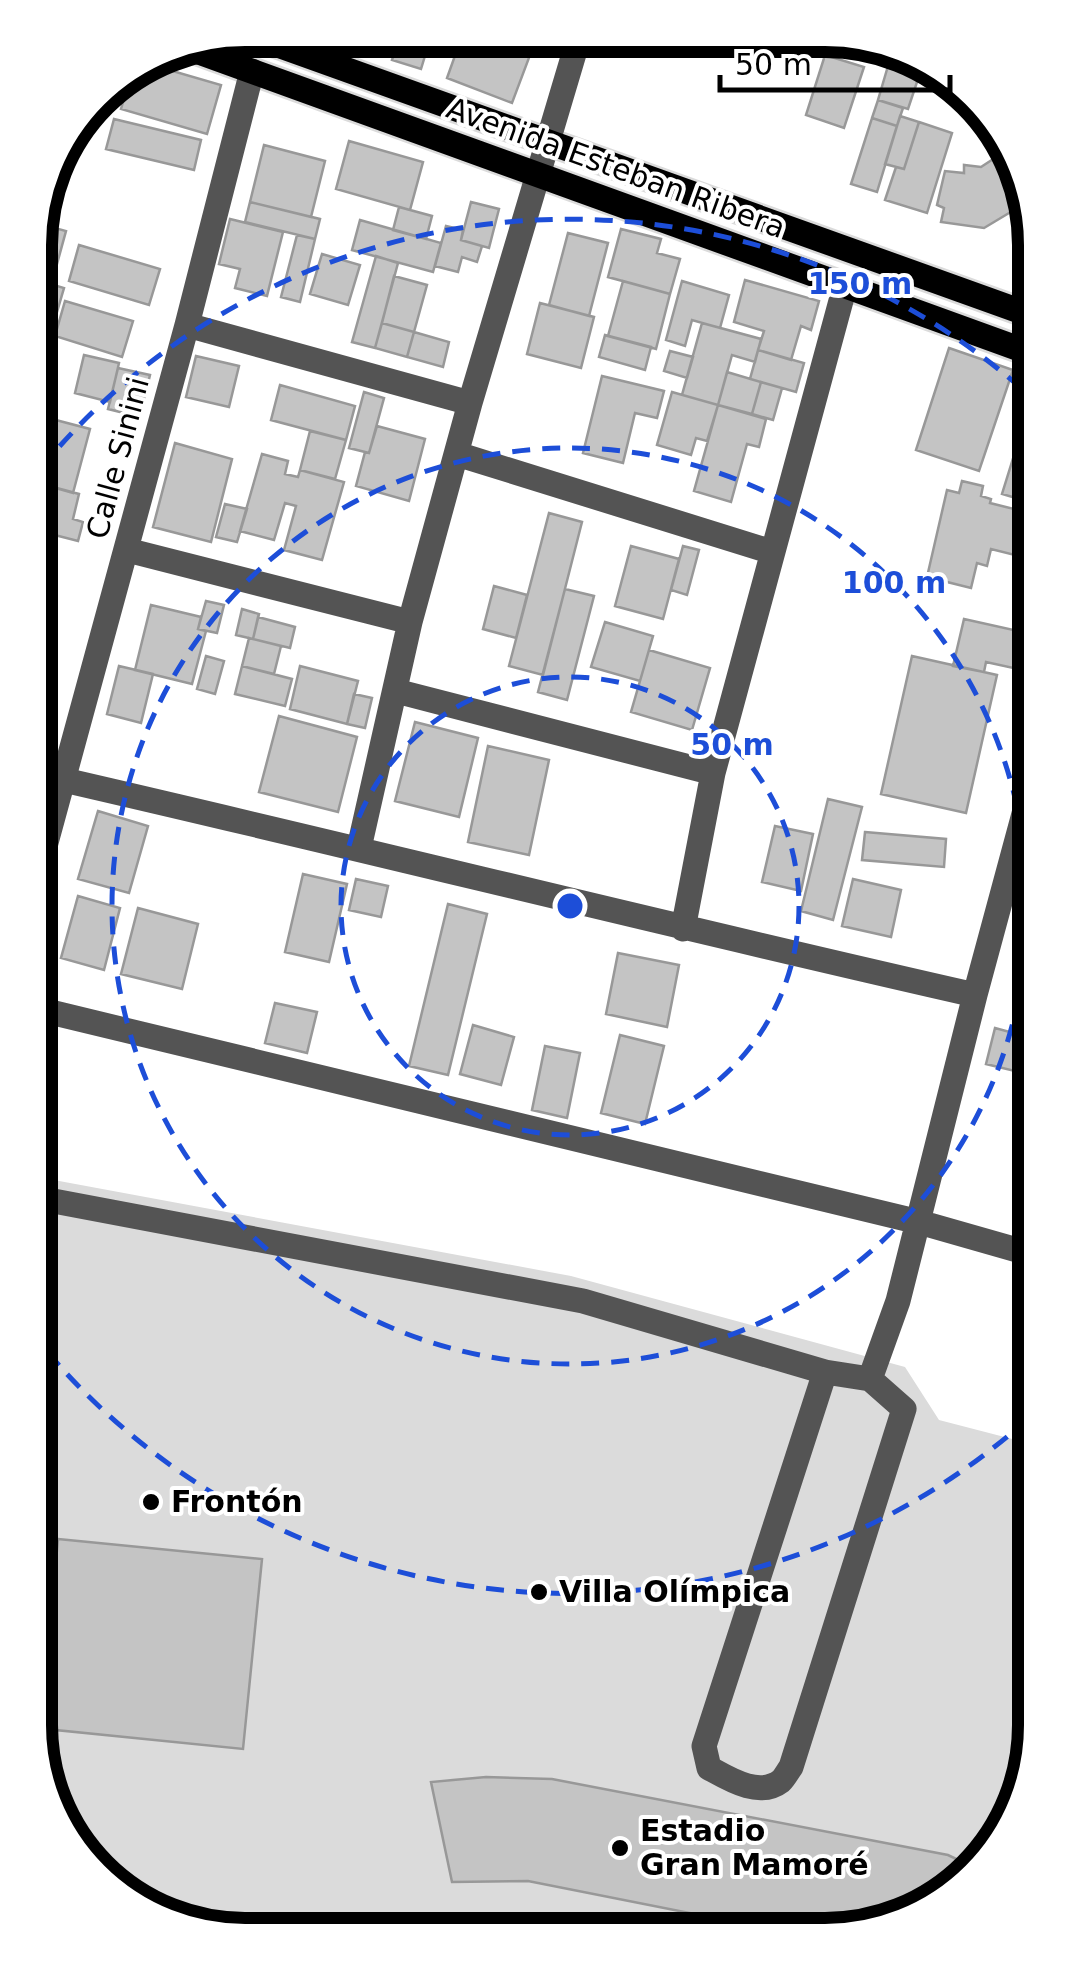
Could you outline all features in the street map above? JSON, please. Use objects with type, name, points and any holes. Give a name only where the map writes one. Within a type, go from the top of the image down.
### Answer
[{"type":"main road","name":"Avenida Esteban Ribera","points":[[300,53],[1018,311]]},
{"type":"main road","name":"Avenida Esteban Ribera","points":[[210,56],[1018,348]]},
{"type":"street","points":[[360,848],[410,622],[573,52]]},
{"type":"street","name":"Calle Sinini","points":[[52,822],[252,71]]},
{"type":"street","points":[[682,929],[713,772],[844,286]]},
{"type":"street","points":[[187,325],[470,402]]},
{"type":"street","points":[[457,454],[772,552]]},
{"type":"street","points":[[127,550],[410,622]]},
{"type":"street","points":[[396,691],[713,772]]},
{"type":"street","points":[[64,780],[360,848],[682,929],[975,995]]},
{"type":"street","points":[[870,1380],[898,1301],[1018,837]]},
{"type":"street","points":[[52,1013],[916,1234],[1017,1252]]},
{"type":"street","points":[[52,1202],[583,1301],[825,1372],[870,1380],[904,1408],[791,1767],[781,1781],[761,1789],[734,1782],[709,1768],[704,1746],[825,1372]]},
{"type":"shaded area","name":"Villa Olímpica","points":[[52,1180],[571,1276],[905,1367],[939,1420],[1017,1440],[1017,1738],[1007,1788],[992,1822],[952,1871],[910,1899],[874,1912],[824,1918],[220,1917],[172,1904],[138,1886],[100,1853],[72,1811],[56,1763],[52,1725]]},
{"type":"building","points":[[531,52],[512,103],[447,78],[456,53]]},
{"type":"building","points":[[394,53],[426,53],[421,69],[392,60]]},
{"type":"building","points":[[825,55],[864,67],[844,128],[806,115]]},
{"type":"building","points":[[888,66],[919,77],[908,109],[878,100]]},
{"type":"building","points":[[167,69],[221,85],[207,134],[121,109],[125,94]]},
{"type":"building","points":[[878,100],[903,108],[897,126],[872,118]]},
{"type":"building","points":[[900,116],[919,122],[904,169],[885,164]]},
{"type":"building","points":[[872,118],[897,126],[877,192],[851,184]]},
{"type":"building","points":[[114,119],[201,140],[194,170],[106,149]]},
{"type":"building","points":[[919,122],[952,133],[927,213],[885,200],[896,167],[904,169]]},
{"type":"building","points":[[349,141],[423,162],[410,210],[336,189]]},
{"type":"building","points":[[264,145],[325,161],[311,217],[250,202]]},
{"type":"building","points":[[996,157],[1014,210],[984,228],[941,222],[944,208],[937,205],[945,171],[964,173],[964,165],[981,167]]},
{"type":"building","points":[[250,202],[320,219],[315,239],[245,222]]},
{"type":"building","points":[[471,202],[499,209],[489,248],[461,240]]},
{"type":"building","points":[[399,207],[432,216],[426,239],[393,230]]},
{"type":"building","points":[[230,219],[283,232],[267,296],[235,288],[240,269],[219,264]]},
{"type":"building","points":[[360,220],[441,243],[433,272],[352,250]]},
{"type":"building","points":[[446,226],[463,230],[461,240],[482,246],[477,262],[462,257],[458,272],[435,266]]},
{"type":"building","points":[[53,228],[66,231],[52,275]]},
{"type":"building","points":[[621,229],[661,239],[657,253],[680,259],[670,294],[608,277]]},
{"type":"building","points":[[568,233],[608,243],[589,316],[549,305]]},
{"type":"building","points":[[297,235],[315,239],[300,302],[281,297]]},
{"type":"building","points":[[79,245],[160,269],[149,305],[69,281]]},
{"type":"building","points":[[322,254],[360,265],[348,305],[310,294]]},
{"type":"building","points":[[376,256],[398,263],[375,348],[352,342]]},
{"type":"building","points":[[394,276],[427,285],[414,332],[382,323]]},
{"type":"building","points":[[745,280],[819,301],[811,330],[801,326],[791,360],[758,350],[764,331],[734,322]]},
{"type":"building","points":[[623,281],[670,294],[656,349],[608,336]]},
{"type":"building","points":[[682,281],[729,295],[720,328],[692,320],[685,346],[666,340]]},
{"type":"building","points":[[52,284],[64,288],[52,329]]},
{"type":"building","points":[[65,301],[133,321],[122,357],[55,336]]},
{"type":"building","points":[[540,303],[594,317],[581,368],[527,354]]},
{"type":"building","points":[[382,323],[414,332],[407,357],[375,348]]},
{"type":"building","points":[[702,323],[761,339],[755,362],[732,355],[718,405],[682,395]]},
{"type":"building","points":[[414,332],[449,342],[443,367],[407,357]]},
{"type":"building","points":[[605,335],[651,347],[645,370],[599,357]]},
{"type":"building","points":[[949,348],[1013,370],[979,471],[916,450]]},
{"type":"building","points":[[758,350],[804,363],[796,392],[750,379]]},
{"type":"building","points":[[670,351],[693,357],[687,378],[664,371]]},
{"type":"building","points":[[84,355],[119,363],[110,402],[75,393]]},
{"type":"building","points":[[196,356],[239,366],[229,407],[186,397]]},
{"type":"building","points":[[118,368],[150,375],[140,417],[108,409]]},
{"type":"building","points":[[727,372],[761,382],[752,414],[718,405]]},
{"type":"building","points":[[602,376],[664,391],[657,418],[635,413],[623,463],[583,453]]},
{"type":"building","points":[[761,382],[782,388],[773,420],[752,414]]},
{"type":"building","points":[[280,385],[355,406],[346,440],[271,420]]},
{"type":"building","points":[[364,392],[384,398],[369,453],[349,448]]},
{"type":"building","points":[[672,392],[718,405],[707,441],[696,438],[691,455],[657,445]]},
{"type":"building","points":[[718,405],[766,419],[759,447],[747,444],[731,502],[694,491]]},
{"type":"building","points":[[52,419],[90,429],[73,493],[52,487]]},
{"type":"building","points":[[377,426],[425,439],[409,501],[356,486]]},
{"type":"building","points":[[310,431],[346,440],[335,479],[300,470]]},
{"type":"building","points":[[175,443],[232,459],[211,542],[153,527]]},
{"type":"building","points":[[1018,443],[1018,499],[1002,494]]},
{"type":"building","points":[[262,454],[288,461],[285,474],[298,477],[300,470],[344,482],[322,560],[284,550],[296,506],[285,503],[274,540],[240,531]]},
{"type":"building","points":[[962,481],[983,486],[981,496],[991,499],[990,503],[1018,510],[1018,556],[991,549],[987,566],[977,563],[971,588],[927,577],[947,490],[959,493]]},
{"type":"building","points":[[52,487],[79,494],[73,519],[83,522],[78,541],[52,534]]},
{"type":"building","points":[[225,504],[247,509],[237,542],[216,537]]},
{"type":"building","points":[[549,513],[582,522],[543,675],[509,666]]},
{"type":"building","points":[[631,546],[679,559],[663,619],[615,606]]},
{"type":"building","points":[[683,546],[699,550],[687,595],[671,590]]},
{"type":"building","points":[[494,586],[527,595],[516,638],[483,629]]},
{"type":"building","points":[[565,589],[594,596],[567,700],[538,692]]},
{"type":"building","points":[[206,601],[224,605],[217,633],[198,629]]},
{"type":"building","points":[[151,605],[201,617],[198,629],[206,631],[192,684],[135,670]]},
{"type":"building","points":[[242,609],[259,614],[253,639],[236,635]]},
{"type":"building","points":[[258,617],[295,627],[290,648],[253,639]]},
{"type":"building","points":[[964,619],[1018,631],[1018,669],[986,662],[984,672],[953,666]]},
{"type":"building","points":[[605,622],[653,636],[640,681],[591,667]]},
{"type":"building","points":[[249,638],[281,646],[274,674],[242,666]]},
{"type":"building","points":[[649,650],[710,668],[692,730],[631,712]]},
{"type":"building","points":[[206,656],[224,661],[215,694],[197,689]]},
{"type":"building","points":[[912,656],[997,675],[966,813],[881,794]]},
{"type":"building","points":[[119,666],[153,674],[141,723],[107,714]]},
{"type":"building","points":[[242,666],[292,679],[285,706],[235,694]]},
{"type":"building","points":[[300,666],[358,681],[347,724],[290,709]]},
{"type":"building","points":[[354,694],[372,698],[365,728],[347,724]]},
{"type":"building","points":[[279,716],[357,737],[338,812],[259,792]]},
{"type":"building","points":[[415,722],[478,738],[459,817],[395,801]]},
{"type":"building","points":[[488,746],[549,760],[529,855],[468,842]]},
{"type":"building","points":[[828,799],[862,807],[833,920],[801,911]]},
{"type":"building","points":[[98,811],[148,826],[129,893],[78,879]]},
{"type":"building","points":[[775,826],[813,834],[801,891],[762,882]]},
{"type":"building","points":[[865,832],[946,839],[944,867],[862,860]]},
{"type":"building","points":[[303,874],[347,884],[329,962],[285,952]]},
{"type":"building","points":[[356,879],[388,886],[381,917],[349,910]]},
{"type":"building","points":[[853,879],[901,890],[891,937],[842,926]]},
{"type":"building","points":[[78,896],[120,908],[104,970],[61,958]]},
{"type":"building","points":[[448,904],[487,914],[448,1075],[409,1066]]},
{"type":"building","points":[[138,908],[198,924],[182,989],[121,974]]},
{"type":"building","points":[[618,953],[679,965],[667,1027],[606,1014]]},
{"type":"building","points":[[275,1003],[317,1012],[307,1053],[265,1043]]},
{"type":"building","points":[[473,1025],[514,1037],[501,1085],[460,1074]]},
{"type":"building","points":[[995,1028],[1017,1034],[1017,1072],[986,1064]]},
{"type":"building","points":[[620,1035],[664,1046],[645,1124],[601,1113]]},
{"type":"building","points":[[545,1046],[580,1053],[567,1118],[532,1110]]},
{"type":"building","points":[[58,1539],[262,1559],[243,1749],[52,1730],[52,1604]]},
{"type":"building","name":"Estadio Gran Mamoré","points":[[486,1777],[552,1779],[948,1855],[962,1861],[910,1899],[850,1917],[715,1918],[528,1881],[452,1882],[431,1782]]},
{"type":"place","name":"Frontón","points":[[151,1502]]},
{"type":"place","name":"Villa Olímpica","points":[[539,1592]]},
{"type":"place","name":"Estadio Gran Mamoré","points":[[620,1848]]}]
